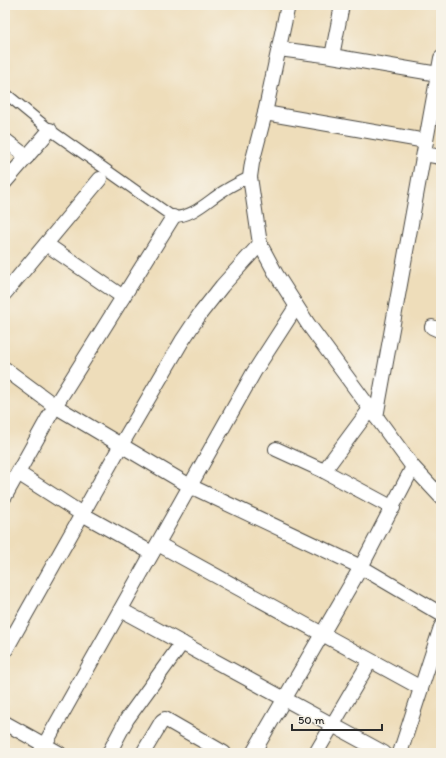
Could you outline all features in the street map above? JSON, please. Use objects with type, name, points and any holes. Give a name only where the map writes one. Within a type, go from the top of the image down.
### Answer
[{"type":"street","points":[[288,5],[250,177],[260,244],[296,307],[413,468],[441,497]]},
{"type":"street","points":[[332,56],[342,5]]},
{"type":"street","points":[[279,49],[332,56],[438,74]]},
{"type":"street","points":[[324,471],[373,413],[441,58]]},
{"type":"street","points":[[5,93],[50,130],[173,217],[180,217],[189,214],[230,187],[250,177]]},
{"type":"street","points":[[265,113],[425,147],[441,157]]},
{"type":"street","points":[[5,182],[50,130]]},
{"type":"street","points":[[5,140],[27,157]]},
{"type":"street","points":[[5,293],[100,179]]},
{"type":"street","points":[[5,496],[55,406],[173,217]]},
{"type":"street","points":[[46,244],[123,297]]},
{"type":"street","points":[[5,651],[121,445],[182,342],[200,314],[222,286],[260,244]]},
{"type":"street","points":[[42,749],[254,372],[296,307]]},
{"type":"street","points":[[7,375],[55,406],[190,486],[361,567],[441,614]]},
{"type":"street","points":[[276,449],[324,471],[393,508]]},
{"type":"street","points":[[253,753],[361,567],[413,468]]},
{"type":"street","points":[[18,473],[82,514],[155,548],[421,688]]},
{"type":"street","points":[[121,610],[384,753]]},
{"type":"street","points":[[400,753],[441,627]]},
{"type":"street","points":[[110,753],[128,719],[182,643]]},
{"type":"street","points":[[316,753],[370,661]]},
{"type":"street","points":[[143,753],[162,721],[165,719],[224,753]]},
{"type":"street","points":[[5,722],[42,749],[59,753]]}]
